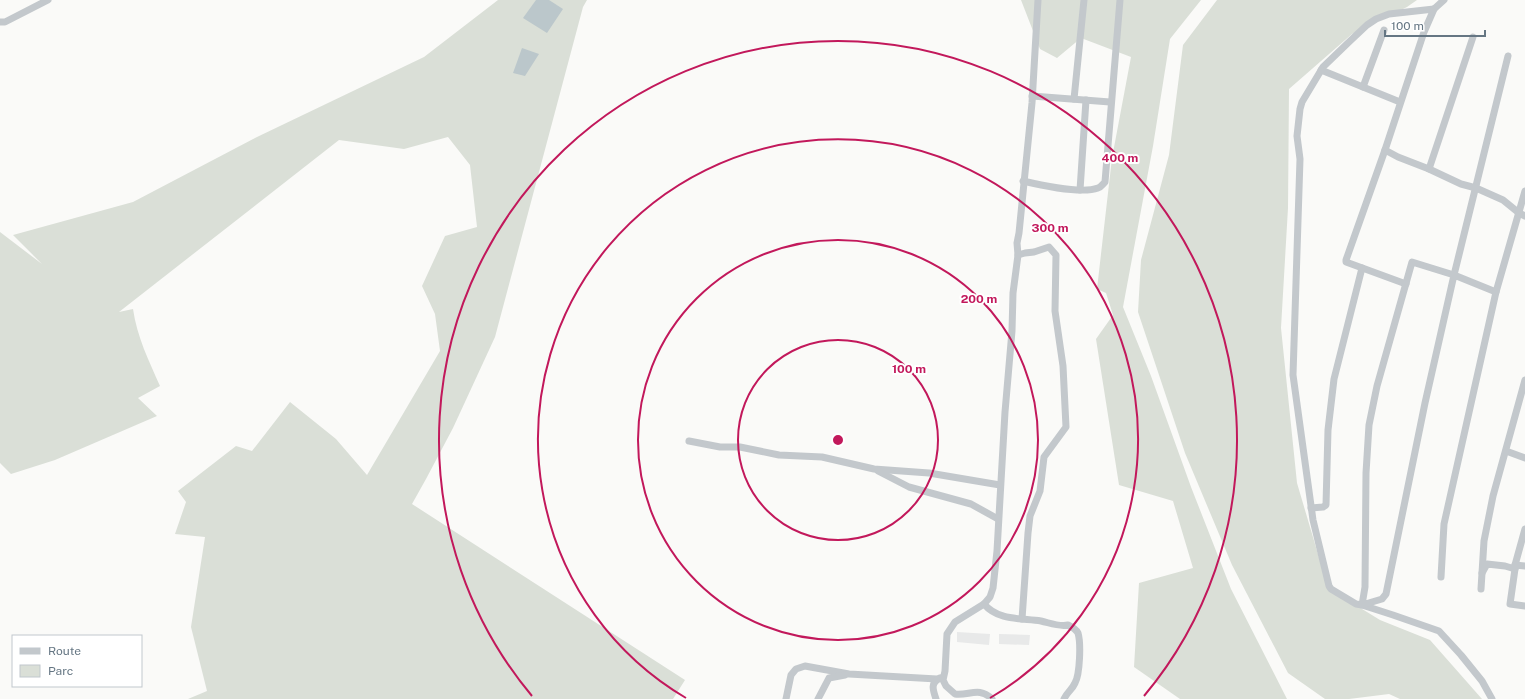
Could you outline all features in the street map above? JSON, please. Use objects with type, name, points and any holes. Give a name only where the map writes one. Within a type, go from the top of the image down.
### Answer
[{"type":"street","points":[[1,23],[48,0]]},
{"type":"street","points":[[992,699],[986,694],[979,692],[962,694],[952,693],[941,678],[946,642],[950,629],[959,619],[984,604],[990,597],[993,588],[997,551],[1006,393],[1012,331],[1013,293],[1018,255],[1016,243],[1019,233],[1032,96],[1038,0]]},
{"type":"street","points":[[1074,99],[1084,0]]},
{"type":"street","points":[[1023,181],[1046,186],[1080,190],[1099,188],[1104,182],[1120,0]]},
{"type":"street","points":[[1406,284],[1346,262],[1346,260],[1385,150],[1424,32],[1434,9],[1444,0]]},
{"type":"street","points":[[1434,9],[1390,14],[1376,19],[1367,25],[1321,70],[1301,105],[1297,136],[1300,158],[1293,375],[1311,508],[1329,586],[1331,589],[1356,604],[1439,631],[1470,665],[1492,699]]},
{"type":"street","points":[[1363,87],[1384,30]]},
{"type":"street","points":[[1429,169],[1474,37]]},
{"type":"street","points":[[1362,605],[1382,599],[1386,594],[1425,403],[1454,275],[1508,56]]},
{"type":"street","points":[[1321,70],[1400,102]]},
{"type":"street","points":[[1032,96],[1110,102]]},
{"type":"street","points":[[1080,190],[1086,100]]},
{"type":"street","points":[[1385,150],[1461,184],[1476,188],[1504,200],[1522,214]]},
{"type":"street","points":[[1441,578],[1444,524],[1496,292],[1522,214],[1525,191]]},
{"type":"street","points":[[1018,255],[1049,247],[1056,256],[1055,311],[1062,351],[1066,415],[1066,427],[1044,457],[1040,491],[1030,516],[1022,619]]},
{"type":"street","points":[[1362,605],[1364,587],[1366,473],[1369,425],[1377,386],[1413,262],[1454,275],[1496,292]]},
{"type":"street","points":[[1311,508],[1323,507],[1326,505],[1328,430],[1334,379],[1362,268]]},
{"type":"street","points":[[1481,589],[1484,541],[1493,496],[1525,380]]},
{"type":"street","points":[[689,441],[720,447],[740,447],[779,454],[822,457],[874,469],[928,473],[1000,485]]},
{"type":"street","points":[[1506,451],[1525,458]]},
{"type":"street","points":[[874,469],[909,487],[971,504],[998,519]]},
{"type":"street","points":[[1525,529],[1515,567],[1510,604],[1525,606]]},
{"type":"street","points":[[1482,573],[1487,564],[1515,567],[1525,566]]},
{"type":"street","points":[[984,604],[997,614],[1010,618],[1063,626],[1068,625],[1075,629],[1077,632],[1079,647],[1077,679],[1064,699]]},
{"type":"street","points":[[786,699],[791,675],[793,671],[801,667],[812,667],[849,674],[941,678]]},
{"type":"street","points":[[818,699],[830,677],[849,674]]},
{"type":"street","points":[[936,699],[933,687],[935,681],[941,678]]},
{"type":"shaded area","points":[[536,0],[549,0],[563,9],[547,33],[523,18]]},
{"type":"shaded area","points":[[522,48],[539,54],[525,76],[513,73]]},
{"type":"shaded area","points":[[957,632],[990,634],[989,645],[957,642]]},
{"type":"shaded area","points":[[999,634],[1030,635],[1029,645],[999,644]]},
{"type":"green space","points":[[498,0],[587,0],[583,7],[495,337],[453,428],[412,504],[685,680],[673,699],[188,699],[207,691],[191,627],[205,537],[175,534],[186,502],[178,491],[236,446],[252,451],[290,402],[336,439],[367,475],[440,351],[435,314],[422,286],[445,236],[477,227],[470,165],[448,137],[404,149],[339,140],[119,312],[133,309],[140,339],[160,386],[138,398],[157,416],[55,460],[11,474],[0,463],[0,232],[42,264],[13,235],[133,202],[257,137],[424,57]]},
{"type":"green space","points":[[1021,0],[1201,0],[1170,39],[1153,146],[1123,307],[1151,376],[1191,487],[1231,589],[1287,699],[1180,699],[1134,667],[1139,583],[1193,568],[1173,501],[1119,485],[1096,339],[1113,315],[1106,293],[1097,289],[1112,158],[1131,57],[1081,38],[1057,58],[1040,49]]},
{"type":"green space","points":[[1217,0],[1417,0],[1407,7],[1352,34],[1289,89],[1288,208],[1281,328],[1297,483],[1328,588],[1380,620],[1430,640],[1482,699],[1400,699],[1389,694],[1349,699],[1325,699],[1288,673],[1232,565],[1185,453],[1138,312],[1141,260],[1169,155],[1183,45]]}]
